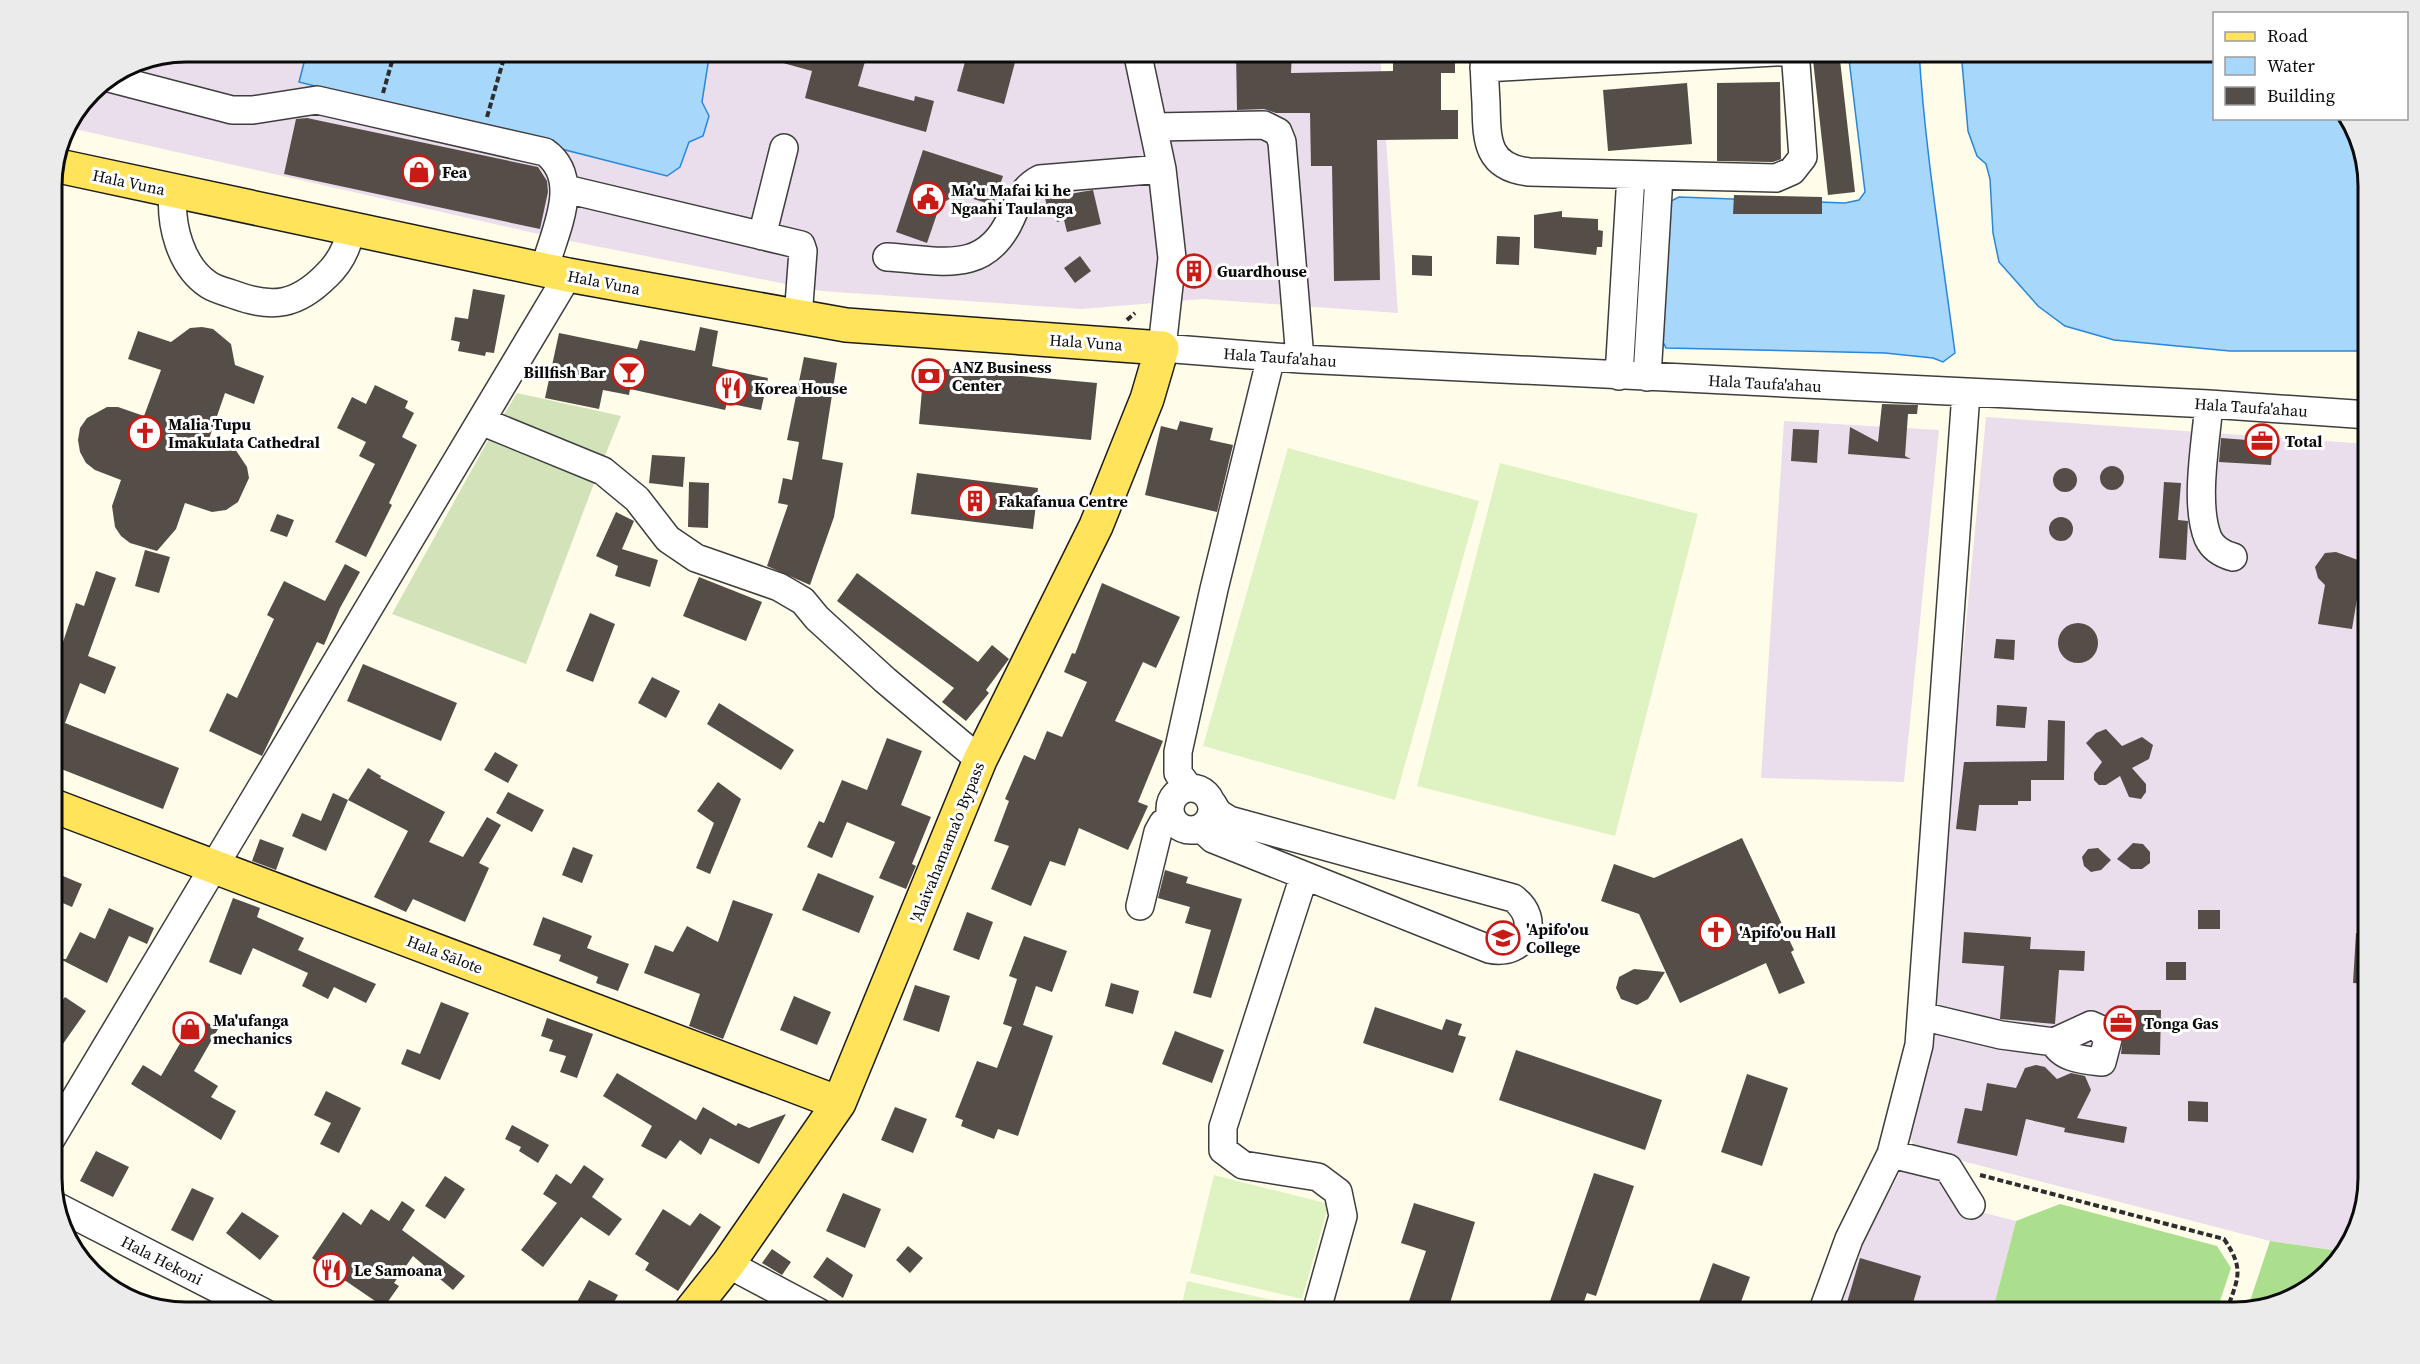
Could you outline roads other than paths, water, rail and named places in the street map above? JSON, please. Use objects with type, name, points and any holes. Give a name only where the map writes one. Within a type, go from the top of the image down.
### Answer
[{"type":"main road","name":"Hala Vuna","points":[[63,167],[556,272],[798,318],[846,325],[1162,348]]},
{"type":"main road","name":"'Alaivahamama'o Bypass","points":[[698,1302],[728,1264],[839,1103],[980,760],[1096,526],[1147,399],[1162,348]]},
{"type":"main road","name":"Hala Sālote","points":[[62,809],[839,1103]]},
{"type":"street","points":[[1139,62],[1162,169],[1172,258],[1162,348]]},
{"type":"street","points":[[1484,62],[1487,136],[1490,148],[1505,166],[1529,172],[1776,178],[1792,171],[1803,157],[1795,62]]},
{"type":"street","points":[[62,1121],[481,421],[556,272],[566,189],[560,166],[545,152],[317,100],[232,110],[119,81]]},
{"type":"street","points":[[1154,127],[1264,125],[1278,132],[1282,142],[1300,358]]},
{"type":"street","points":[[762,236],[784,148]]},
{"type":"street","points":[[888,256],[971,260],[987,252],[1006,229],[1026,186],[1040,179],[1162,169]]},
{"type":"street","points":[[1619,376],[1631,175]]},
{"type":"street","points":[[1647,377],[1659,176]]},
{"type":"street","points":[[566,189],[801,245],[803,251],[798,318]]},
{"type":"street","points":[[173,192],[171,211],[174,226],[190,265],[210,286],[258,304],[285,302],[313,288],[341,258],[351,228]]},
{"type":"street","name":"Hala Taufa'ahau","points":[[1162,348],[1271,357],[2209,404],[2358,414]]},
{"type":"street","points":[[1188,788],[1178,772],[1178,752],[1214,589],[1271,357]]},
{"type":"street","points":[[1826,1302],[1849,1239],[1891,1154],[1919,1045],[1966,393]]},
{"type":"street","points":[[2209,404],[2202,506],[2208,539],[2219,552],[2233,557]]},
{"type":"street","points":[[481,421],[603,471],[637,499],[668,539],[696,558],[779,587],[803,601],[817,618],[885,680],[980,760]]},
{"type":"street","points":[[1201,828],[1213,839],[1489,949],[1498,951],[1516,946],[1528,931],[1526,911],[1513,898],[1229,820],[1218,813],[1212,803],[1203,792],[1188,788],[1175,794],[1172,800],[1172,819],[1180,828],[1194,831],[1201,828],[1211,818],[1212,803]]},
{"type":"street","points":[[1140,906],[1158,832],[1163,823],[1172,819]]},
{"type":"street","points":[[1304,876],[1223,1127],[1223,1150],[1244,1165],[1318,1177],[1338,1192],[1343,1216],[1319,1302]]},
{"type":"street","points":[[1921,1016],[2001,1035],[2054,1042]]},
{"type":"street","points":[[1891,1154],[1948,1168],[1971,1204]]},
{"type":"street","name":"Hala Hekoni","points":[[66,1211],[244,1302]]},
{"type":"street","points":[[728,1264],[799,1302]]},
{"type":"water","points":[[304,62],[708,62],[702,102],[709,116],[703,136],[689,142],[680,167],[667,176],[299,82]]},
{"type":"water","points":[[1849,62],[1920,62],[1930,164],[1955,353],[1943,362],[1933,358],[1885,353],[1666,348],[1662,340],[1671,201],[1679,197],[1845,203],[1859,200],[1865,192]]},
{"type":"water","points":[[1962,62],[2213,62],[2213,120],[2339,120],[2352,146],[2358,177],[2358,351],[2230,351],[2114,340],[2065,326],[2038,306],[1999,262],[1993,233],[1990,179],[1986,164],[1977,156],[1968,131]]},
{"type":"place","name":"Fea","points":[[419,172]]},
{"type":"place","name":"Ma'u Mafai ki he Ngaahi Taulanga","points":[[928,199]]},
{"type":"place","name":"Guardhouse","points":[[1194,271]]},
{"type":"place","name":"Billfish Bar","points":[[629,372]]},
{"type":"place","name":"ANZ Business Center","points":[[929,376]]},
{"type":"place","name":"Korea House","points":[[731,388]]},
{"type":"place","name":"Malia Tupu Imakulata Cathedral","points":[[145,433]]},
{"type":"place","name":"Total","points":[[2262,441]]},
{"type":"place","name":"Fakafanua Centre","points":[[975,501]]},
{"type":"place","name":"'Apifo'ou Hall","points":[[1716,932]]},
{"type":"place","name":"'Apifo'ou College","points":[[1503,938]]},
{"type":"place","name":"Tonga Gas","points":[[2121,1023]]},
{"type":"place","name":"Ma'ufanga mechanics","points":[[190,1029]]},
{"type":"place","name":"Le Samoana","points":[[331,1270]]}]
